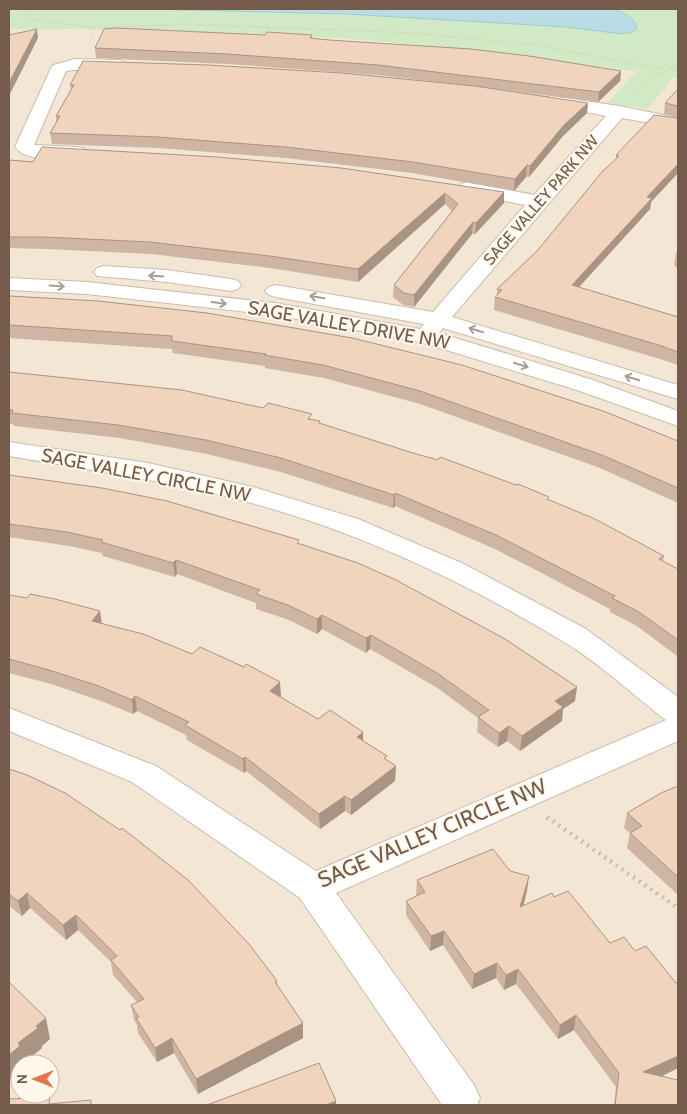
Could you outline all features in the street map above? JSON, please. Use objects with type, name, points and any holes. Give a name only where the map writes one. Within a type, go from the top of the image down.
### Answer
[{"type":"street","points":[[91,152],[32,151],[24,147],[59,68],[75,64],[135,65]]},
{"type":"street","points":[[538,99],[619,111],[678,123]]},
{"type":"street","name":"SAGE VALLEY PARK NW","points":[[424,336],[440,320],[538,202],[619,111]]},
{"type":"street","points":[[451,185],[538,202]]},
{"type":"street","name":"SAGE VALLEY DRIVE NW","points":[[9,270],[90,270],[167,276],[316,297],[440,320],[678,392]]},
{"type":"street","name":"SAGE VALLEY DRIVE NW","points":[[9,284],[87,288],[275,309],[424,336],[568,380],[678,419]]},
{"type":"street","name":"SAGE VALLEY CIRCLE NW","points":[[9,450],[148,471],[244,492],[349,525],[454,570],[576,636],[678,713]]},
{"type":"street","name":"SAGE VALLEY CIRCLE NW","points":[[9,719],[144,774],[313,888],[678,728]]},
{"type":"street","points":[[313,888],[460,1098]]},
{"type":"path","points":[[33,9],[26,16],[30,19],[96,28],[186,24],[414,33],[534,45],[663,69]]},
{"type":"path","points":[[619,111],[651,77],[663,69],[678,65]]},
{"type":"path","points":[[669,67],[678,70]]},
{"type":"path","points":[[518,797],[678,908]]},
{"type":"shaded area","points":[[9,29],[175,30],[346,39],[544,59],[678,79],[678,1105],[9,1105]]},
{"type":"green space","points":[[9,9],[678,9],[678,79],[673,78],[647,109],[608,103],[636,72],[491,53],[346,39],[177,31],[9,29]]},
{"type":"water","points":[[150,9],[613,9],[631,18],[637,29],[622,34],[567,27],[346,14]]},
{"type":"building","points":[[37,29],[9,83],[9,35]]},
{"type":"building","points":[[104,29],[265,35],[267,32],[312,35],[310,38],[471,49],[621,71],[599,92],[378,65],[227,54],[95,48]]},
{"type":"building","points":[[83,61],[208,65],[342,73],[475,86],[588,103],[564,125],[530,166],[527,165],[515,179],[413,162],[286,147],[158,137],[50,133],[60,116],[56,116],[74,85],[70,85]]},
{"type":"building","points":[[678,89],[678,106],[665,103]]},
{"type":"building","points":[[654,115],[678,118],[678,164],[647,197],[652,198],[572,285],[678,317],[678,352],[495,297],[502,290],[497,289],[537,251],[602,172],[619,156],[616,155]]},
{"type":"building","points":[[42,147],[217,157],[341,168],[504,192],[476,223],[473,222],[414,295],[404,293],[394,285],[458,204],[445,193],[358,269],[270,256],[150,242],[9,237],[9,160],[33,162]]},
{"type":"building","points":[[9,296],[98,301],[207,313],[352,338],[462,365],[603,411],[678,441],[678,488],[602,455],[420,391],[323,365],[264,355],[266,354],[172,341],[172,336],[9,325]]},
{"type":"building","points":[[9,372],[182,390],[263,408],[268,403],[312,414],[308,419],[320,421],[319,423],[413,453],[438,460],[440,457],[516,485],[518,484],[549,497],[547,499],[595,519],[664,556],[659,559],[678,569],[678,640],[639,612],[612,598],[615,596],[496,535],[395,493],[394,495],[281,458],[206,440],[118,425],[12,413],[13,410],[9,410]]},
{"type":"building","points":[[9,475],[102,488],[167,501],[299,540],[297,543],[358,563],[396,580],[505,639],[577,687],[555,701],[563,707],[522,736],[509,726],[499,733],[478,717],[489,710],[437,673],[371,635],[366,638],[322,615],[317,619],[288,605],[256,594],[260,590],[176,560],[173,563],[101,542],[103,540],[67,532],[9,524]]},
{"type":"building","points":[[30,594],[100,611],[92,621],[143,634],[192,654],[200,647],[244,667],[246,664],[280,682],[270,691],[318,719],[330,710],[363,732],[357,737],[387,756],[384,758],[396,766],[351,800],[345,796],[319,814],[245,757],[243,759],[185,725],[189,722],[135,696],[132,700],[99,686],[9,659],[9,595],[27,598]]},
{"type":"building","points":[[9,769],[27,775],[65,793],[120,830],[122,828],[188,880],[249,944],[277,981],[275,982],[303,1023],[196,1079],[172,1038],[155,1048],[136,1018],[139,1017],[131,1005],[144,999],[111,960],[117,956],[76,915],[63,925],[27,893],[18,901],[9,894]]},
{"type":"building","points":[[678,786],[678,877],[630,833],[642,826],[627,813],[661,793]]},
{"type":"building","points":[[493,849],[510,871],[529,876],[520,907],[552,893],[554,897],[568,891],[610,943],[624,937],[635,951],[646,946],[676,983],[678,982],[678,1056],[643,1072],[678,1080],[678,1105],[615,1105],[619,1073],[576,1015],[560,1025],[518,969],[506,975],[497,963],[474,974],[444,931],[431,936],[406,901],[425,892],[417,880]]},
{"type":"building","points":[[9,982],[46,1018],[36,1026],[38,1028],[18,1043],[20,1046],[9,1055]]},
{"type":"building","points":[[319,1063],[336,1101],[326,1105],[207,1105]]},
{"type":"building","points":[[9,1099],[10,1104],[60,1104],[91,1100],[91,1105],[9,1105]]}]
